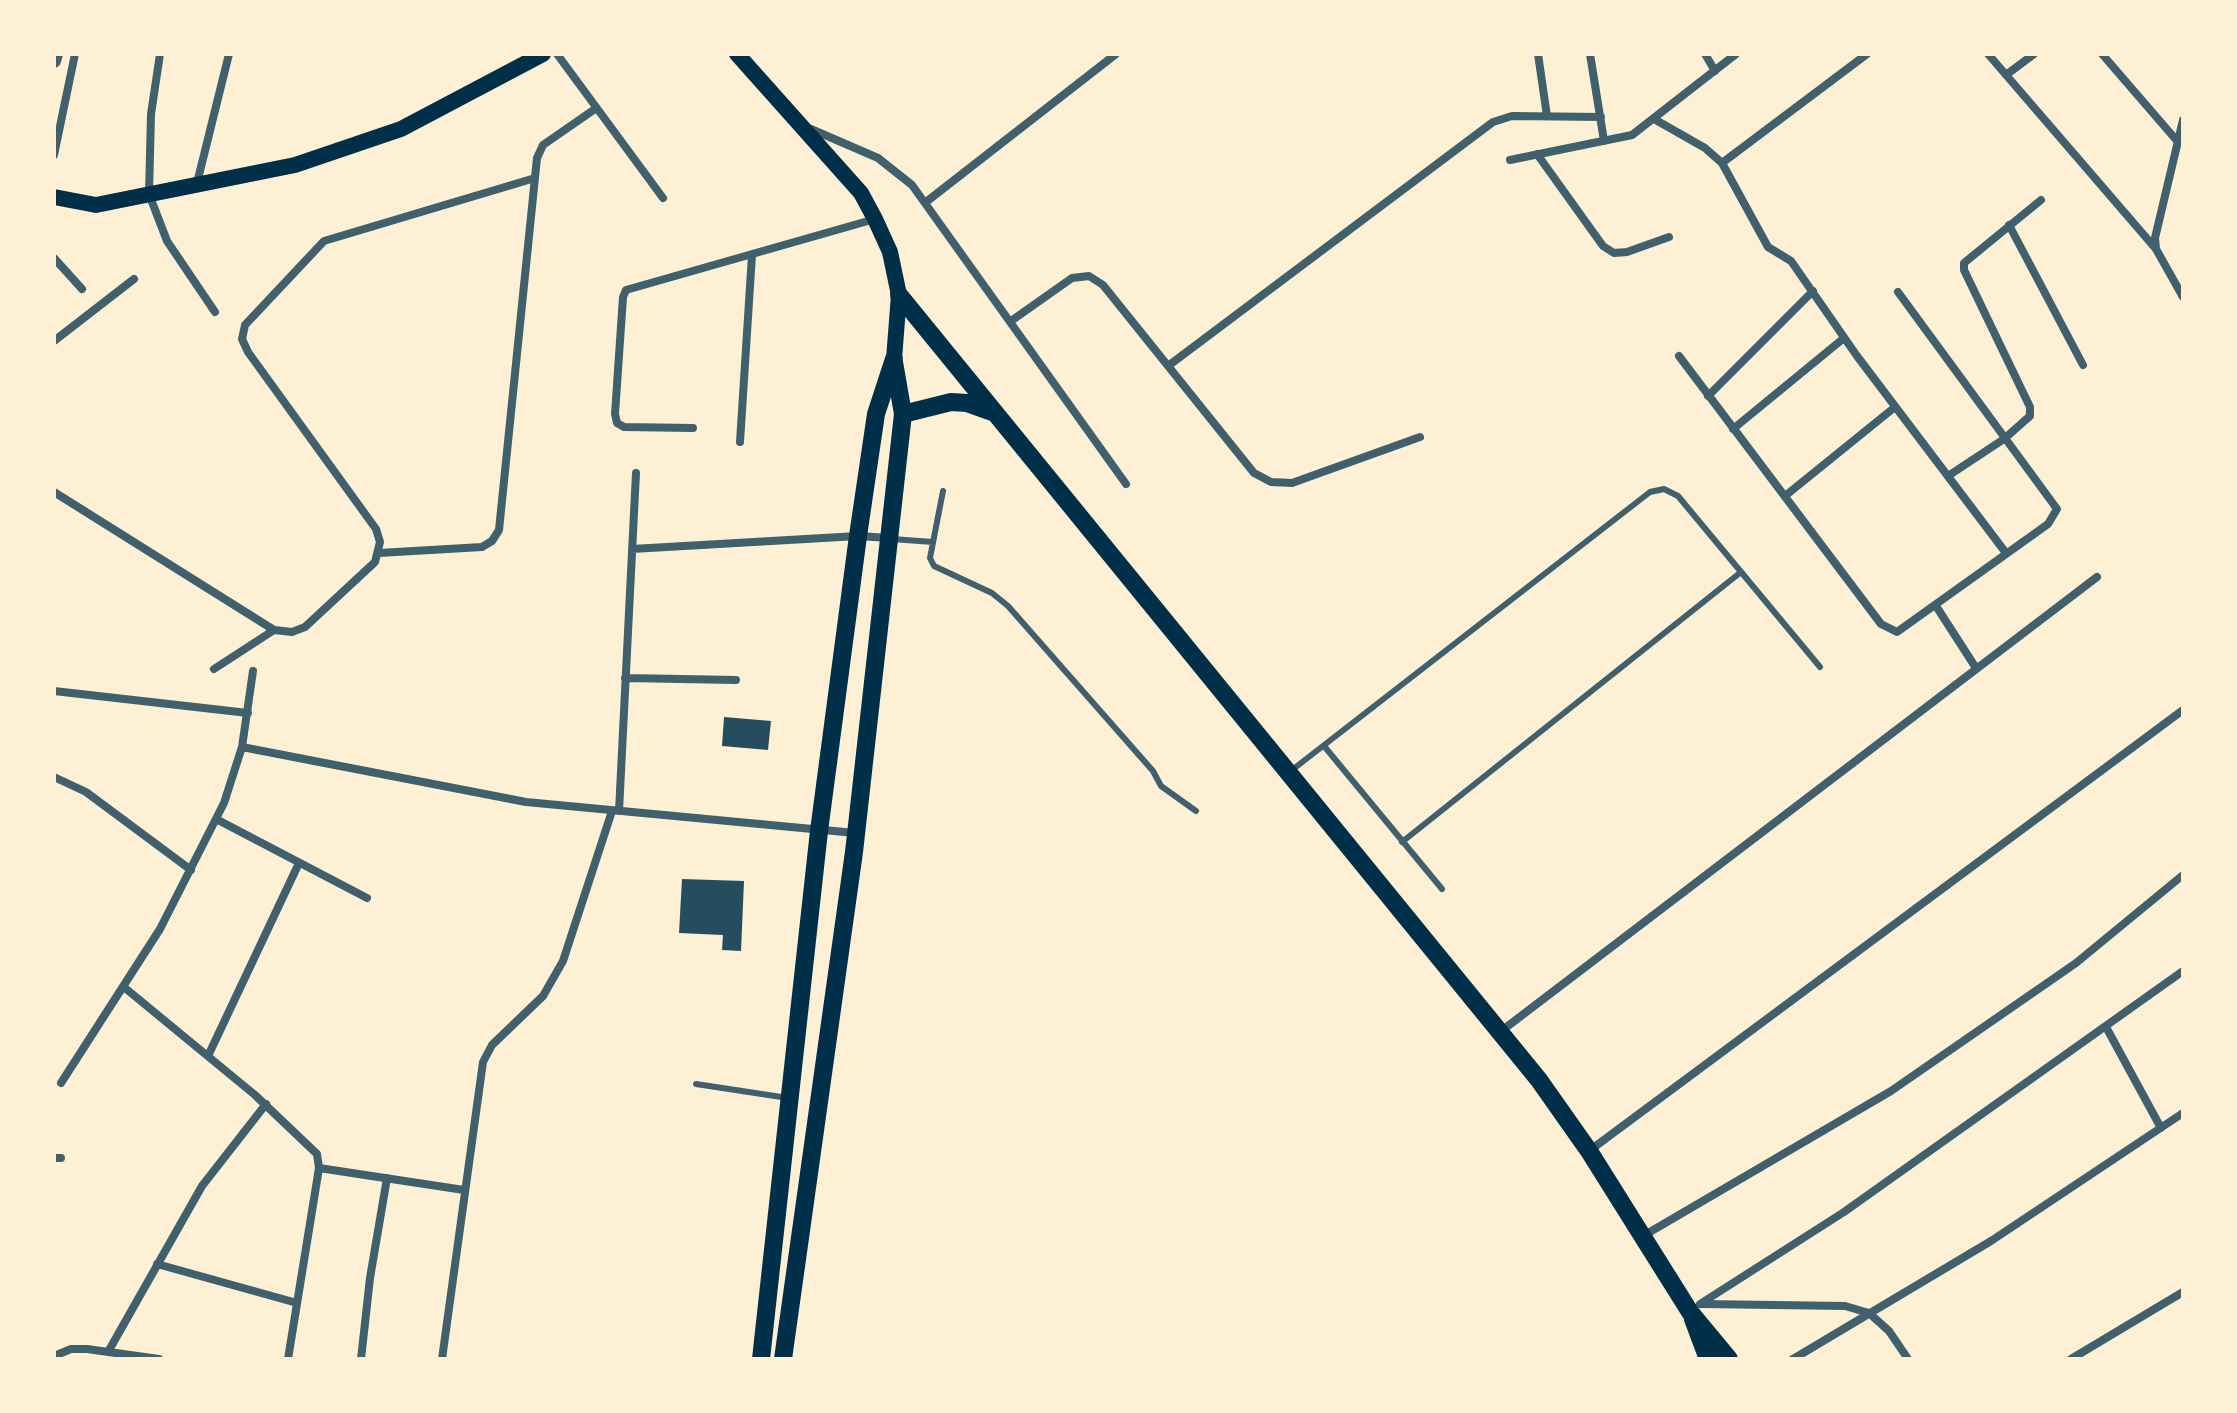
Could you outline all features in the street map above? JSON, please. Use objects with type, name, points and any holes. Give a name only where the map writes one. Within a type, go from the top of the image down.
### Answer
[{"type":"main road","points":[[54,197],[96,205],[295,165],[401,129],[543,54]]},
{"type":"main road","points":[[737,54],[806,127],[861,193],[890,252],[899,295],[894,359],[876,414],[819,831],[761,1359]]},
{"type":"main road","points":[[899,295],[1500,1032],[1589,1151],[1642,1236],[1729,1359]]},
{"type":"main road","points":[[783,1359],[856,833],[903,414],[894,359]]},
{"type":"main road","points":[[903,414],[951,402],[967,403],[995,413]]},
{"type":"main road","points":[[1692,1307],[1708,1359]]},
{"type":"street","points":[[54,61],[56,54]]},
{"type":"street","points":[[54,155],[75,54]]},
{"type":"street","points":[[160,54],[151,114],[149,194],[167,241],[215,312]]},
{"type":"street","points":[[196,184],[229,54]]},
{"type":"street","points":[[557,54],[663,198]]},
{"type":"street","points":[[926,202],[1116,54]]},
{"type":"street","points":[[1538,54],[1547,116]]},
{"type":"street","points":[[1590,54],[1604,141]]},
{"type":"street","points":[[1705,54],[1715,71]]},
{"type":"street","points":[[1510,160],[1632,135],[1736,54]]},
{"type":"street","points":[[1722,163],[1867,54]]},
{"type":"street","points":[[1988,54],[2156,249],[2183,297]]},
{"type":"street","points":[[2006,75],[2034,54]]},
{"type":"street","points":[[2102,54],[2178,142]]},
{"type":"street","points":[[379,553],[482,547],[492,541],[499,530],[537,158],[543,145],[595,109]]},
{"type":"street","points":[[1168,366],[1493,122],[1512,116],[1601,117]]},
{"type":"street","points":[[1654,119],[1705,148],[1722,163],[1768,247],[1791,261],[1844,338],[2006,553]]},
{"type":"street","points":[[2156,249],[2157,226],[2183,120]]},
{"type":"street","points":[[806,127],[878,158],[912,185],[1126,484]]},
{"type":"street","points":[[1537,154],[1603,246],[1614,253],[1627,252],[1669,237]]},
{"type":"street","points":[[54,492],[274,630],[292,632],[305,627],[375,562],[379,553],[376,529],[248,352],[242,339],[245,325],[324,241],[535,178]]},
{"type":"street","points":[[1948,476],[2027,422],[2030,407],[1964,270],[1969,256],[2041,200]]},
{"type":"street","points":[[693,428],[624,427],[617,423],[615,414],[623,297],[634,286],[875,219]]},
{"type":"street","points":[[2009,225],[2083,365]]},
{"type":"street","points":[[740,442],[752,255]]},
{"type":"street","points":[[54,258],[82,289]]},
{"type":"street","points":[[1011,321],[1072,278],[1089,276],[1103,285],[1254,473],[1271,482],[1292,483],[1420,437]]},
{"type":"street","points":[[54,341],[134,279]]},
{"type":"street","points":[[1708,396],[1813,291]]},
{"type":"street","points":[[1679,356],[1889,630],[1904,630],[2048,524],[2057,509],[1898,292]]},
{"type":"street","points":[[1733,429],[1844,338]]},
{"type":"street","points":[[1785,496],[1895,407]]},
{"type":"street","points":[[442,1359],[483,1062],[492,1045],[543,996],[558,971],[615,811],[636,473]]},
{"type":"street","points":[[632,549],[858,536],[889,538]]},
{"type":"street","points":[[1500,1032],[2097,577]]},
{"type":"street","points":[[1936,606],[1976,668]]},
{"type":"street","points":[[214,669],[274,630]]},
{"type":"street","points":[[61,1083],[125,988],[216,819],[242,747],[253,671]]},
{"type":"street","points":[[625,678],[736,680]]},
{"type":"street","points":[[54,691],[248,713]]},
{"type":"street","points":[[1589,1151],[2183,710]]},
{"type":"street","points":[[242,747],[526,802],[856,833]]},
{"type":"street","points":[[54,777],[86,792],[191,870]]},
{"type":"street","points":[[216,819],[367,898]]},
{"type":"street","points":[[208,1056],[299,863]]},
{"type":"street","points":[[1642,1236],[1891,1091],[2076,963],[2183,875]]},
{"type":"street","points":[[1692,1307],[1844,1212],[2183,971]]},
{"type":"street","points":[[125,988],[266,1104],[317,1154],[319,1168],[288,1359]]},
{"type":"street","points":[[2106,1027],[2161,1128]]},
{"type":"street","points":[[108,1352],[202,1186],[266,1104]]},
{"type":"street","points":[[1793,1359],[1991,1241],[2183,1113]]},
{"type":"street","points":[[319,1168],[464,1190]]},
{"type":"street","points":[[361,1359],[370,1278],[387,1178]]},
{"type":"street","points":[[157,1264],[297,1303]]},
{"type":"street","points":[[2071,1359],[2183,1292]]},
{"type":"street","points":[[1692,1307],[1845,1306],[1869,1313],[1889,1331],[1908,1359]]},
{"type":"street","points":[[54,1356],[71,1349],[159,1359]]},
{"type":"lane","points":[[1289,773],[1650,492],[1664,489],[1678,496],[1820,667]]},
{"type":"lane","points":[[943,491],[930,558],[934,566],[992,593],[1008,606],[1153,771],[1161,786],[1196,811]]},
{"type":"lane","points":[[889,538],[933,542]]},
{"type":"lane","points":[[1402,842],[1741,572]]},
{"type":"lane","points":[[1324,746],[1442,889]]},
{"type":"lane","points":[[696,1084],[788,1098]]},
{"type":"building","points":[[724,717],[771,721],[768,750],[722,746]]},
{"type":"building","points":[[682,879],[744,881],[741,951],[722,950],[723,935],[679,933]]}]
